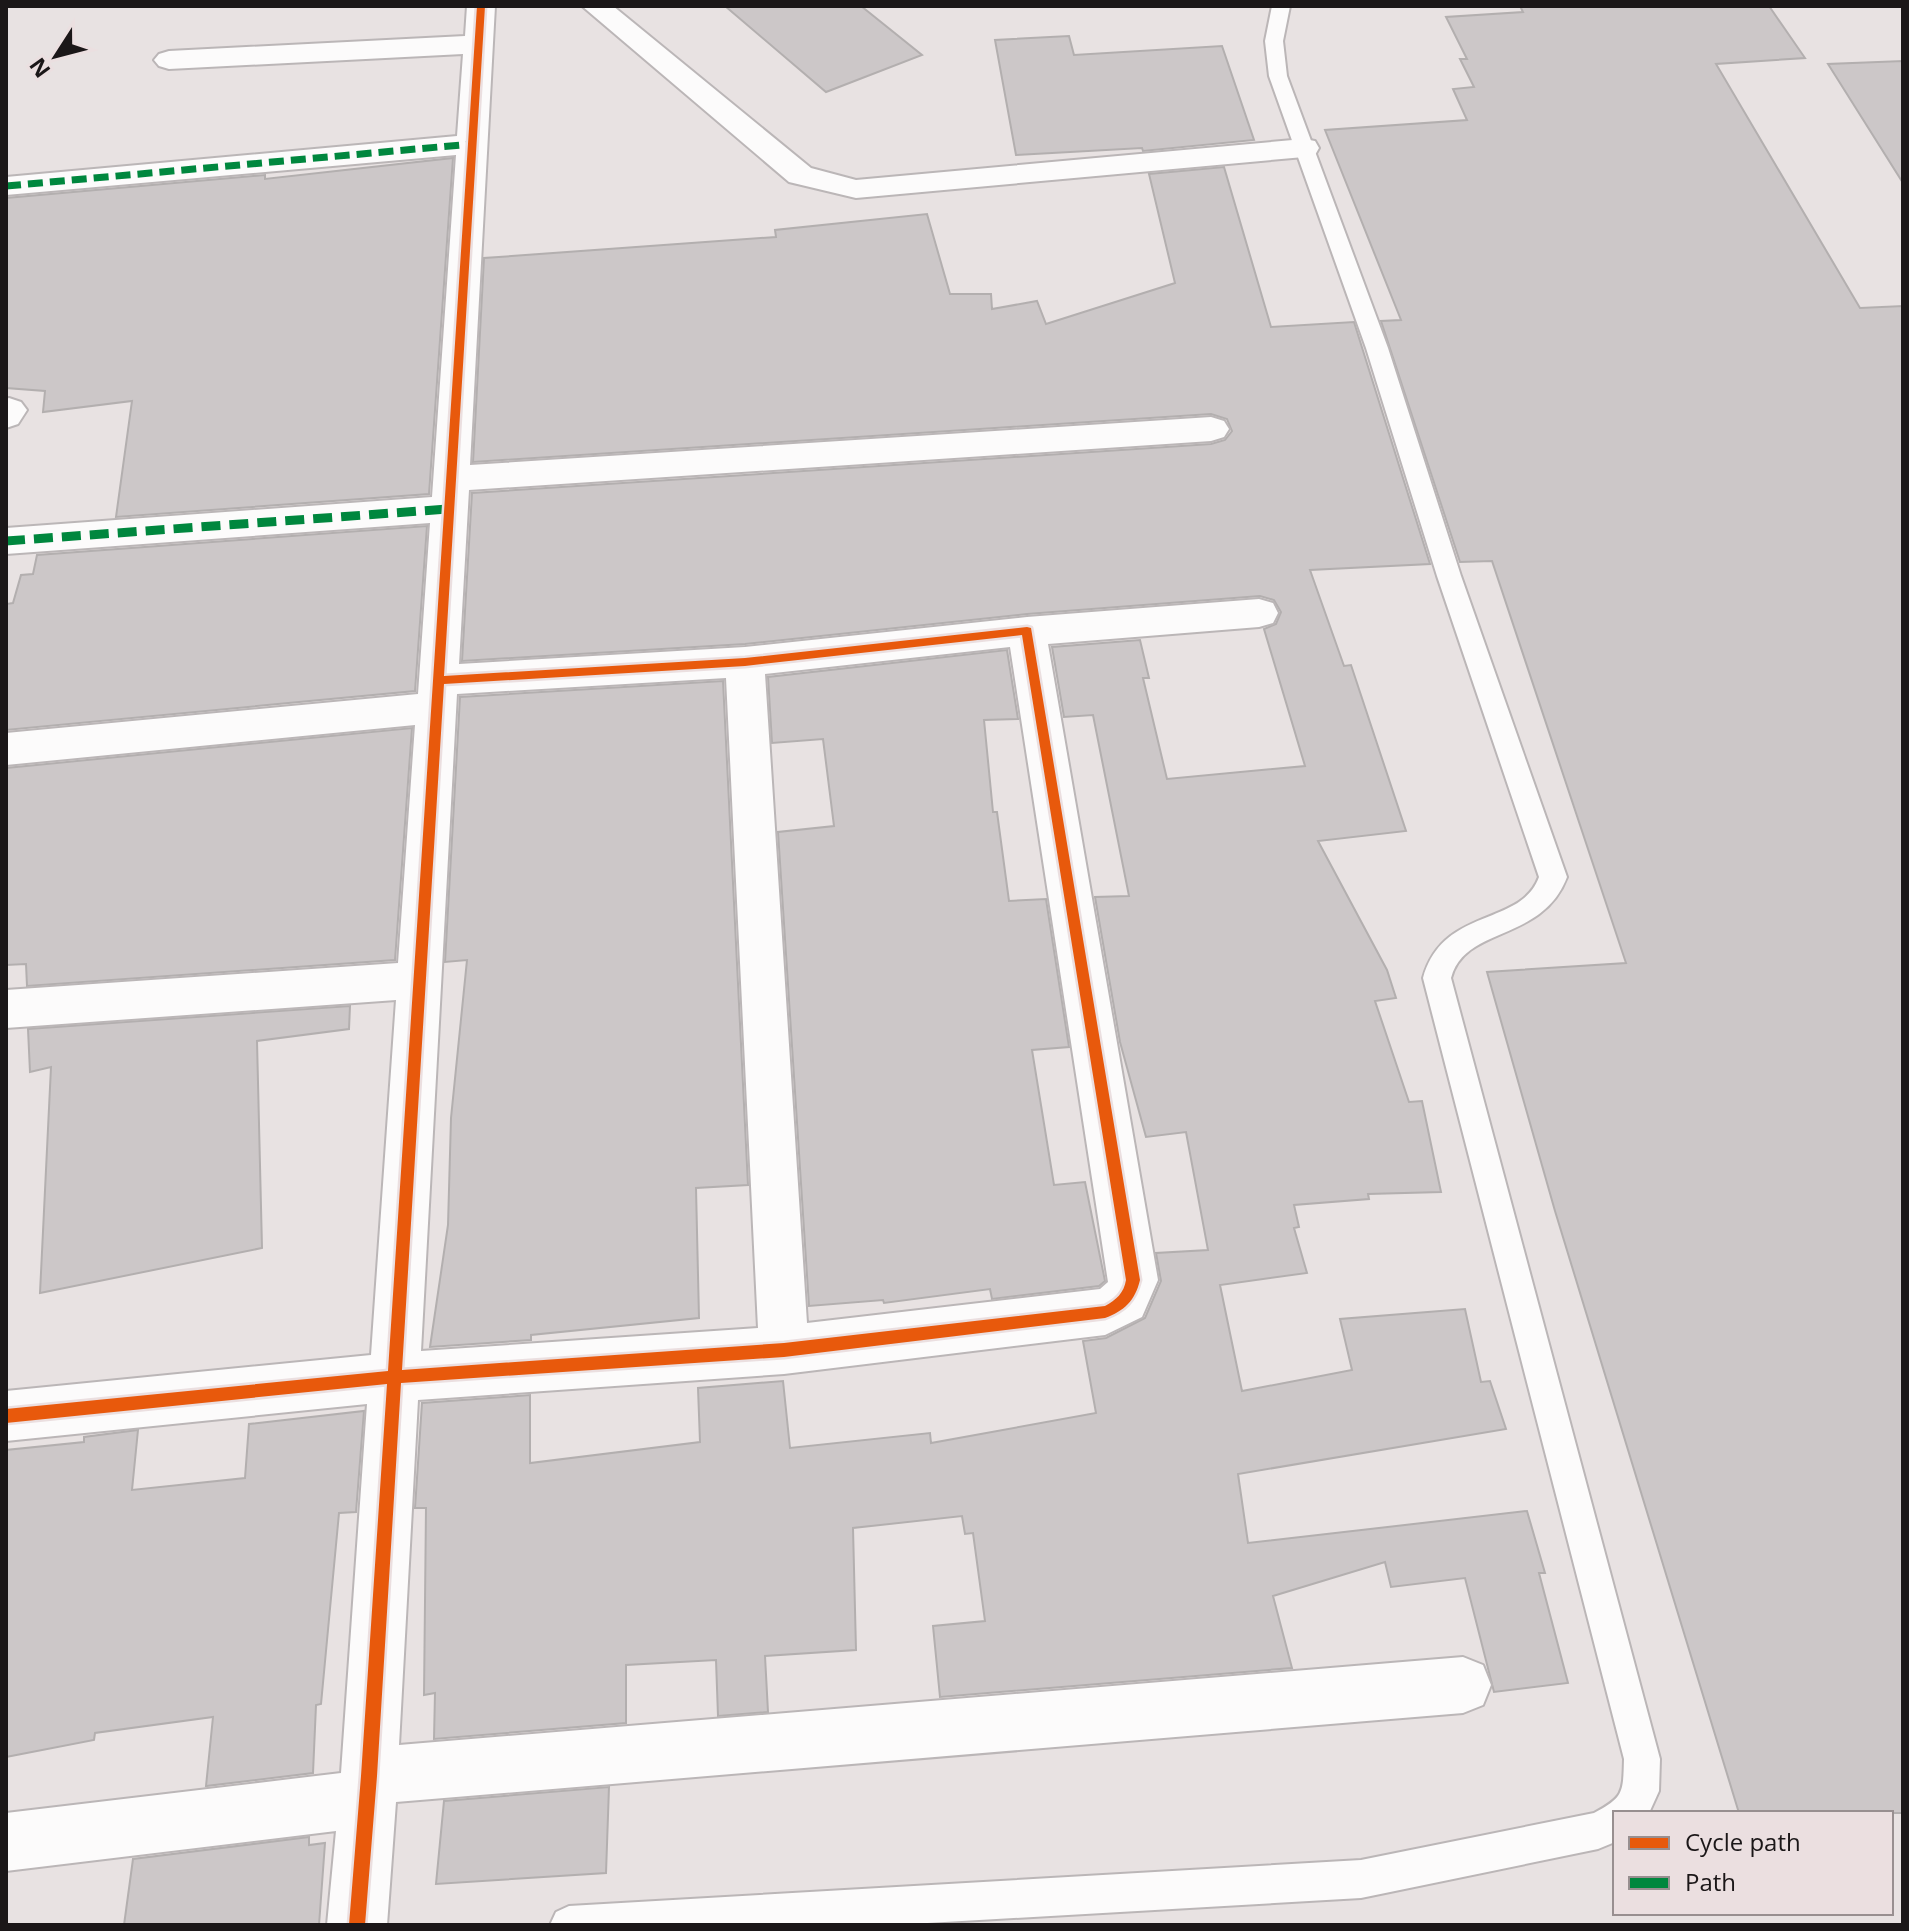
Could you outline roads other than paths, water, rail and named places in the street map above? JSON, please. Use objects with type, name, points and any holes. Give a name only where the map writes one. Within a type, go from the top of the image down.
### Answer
[{"type":"street","points":[[357,1925],[481,6]]},
{"type":"street","points":[[596,6],[800,175],[835,185],[856,189],[1304,148]]},
{"type":"street","points":[[169,60],[478,44]]},
{"type":"street","points":[[6,186],[472,144]]},
{"type":"street","points":[[6,541],[449,494],[1211,429]]},
{"type":"street","points":[[6,749],[436,694],[1027,631],[1259,613]]},
{"type":"street","points":[[6,1416],[392,1377],[784,1350],[1105,1312],[1118,1307],[1132,1287],[1027,631]]},
{"type":"street","points":[[745,662],[784,1350]]},
{"type":"street","points":[[6,1009],[418,980]]},
{"type":"street","points":[[6,1842],[368,1787],[1463,1685]]},
{"type":"lane","points":[[1281,6],[1274,24],[1275,61],[1377,348],[1449,576],[1553,877],[1551,889],[1540,901],[1465,940],[1446,955],[1437,978],[1642,1759],[1641,1791],[1629,1811]]},
{"type":"lane","points":[[569,1925],[1361,1879],[1598,1831],[1613,1823]]}]
